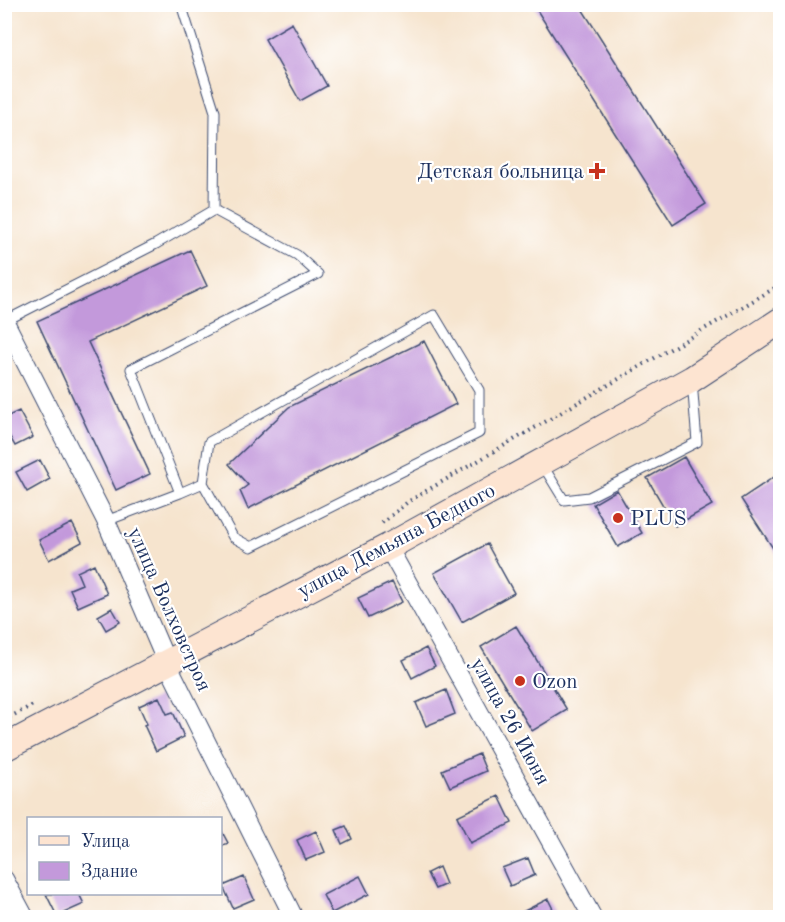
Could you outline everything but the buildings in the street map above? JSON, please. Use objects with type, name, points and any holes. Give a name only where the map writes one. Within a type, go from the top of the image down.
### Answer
[{"type":"main road","name":"улица Демьяна Бедного","points":[[4,748],[166,661],[381,538],[541,462],[692,379],[780,321]]},
{"type":"street","name":"улица Волховстроя","points":[[5,320],[106,521],[166,661],[294,918]]},
{"type":"street","name":"улица 26 Июня","points":[[381,538],[593,918]]},
{"type":"street","points":[[4,879],[25,918]]},
{"type":"lane","points":[[181,4],[215,112],[214,210]]},
{"type":"lane","points":[[5,320],[156,244],[214,210]]},
{"type":"lane","points":[[180,494],[131,369],[318,274],[297,255],[214,210]]},
{"type":"lane","points":[[435,315],[479,390],[479,433],[251,547],[234,537],[202,483],[209,442],[435,315]]},
{"type":"lane","points":[[541,462],[564,500],[589,497],[697,442],[692,379]]},
{"type":"lane","points":[[106,521],[180,494],[202,483]]},
{"type":"path","points":[[776,4],[780,12]]},
{"type":"path","points":[[381,538],[409,501],[780,285]]},
{"type":"path","points":[[4,720],[35,704]]},
{"type":"place","name":"Детская больница","points":[[597,171]]},
{"type":"place","name":"PLUS","points":[[618,518]]},
{"type":"place","name":"Ozon","points":[[520,681]]}]
